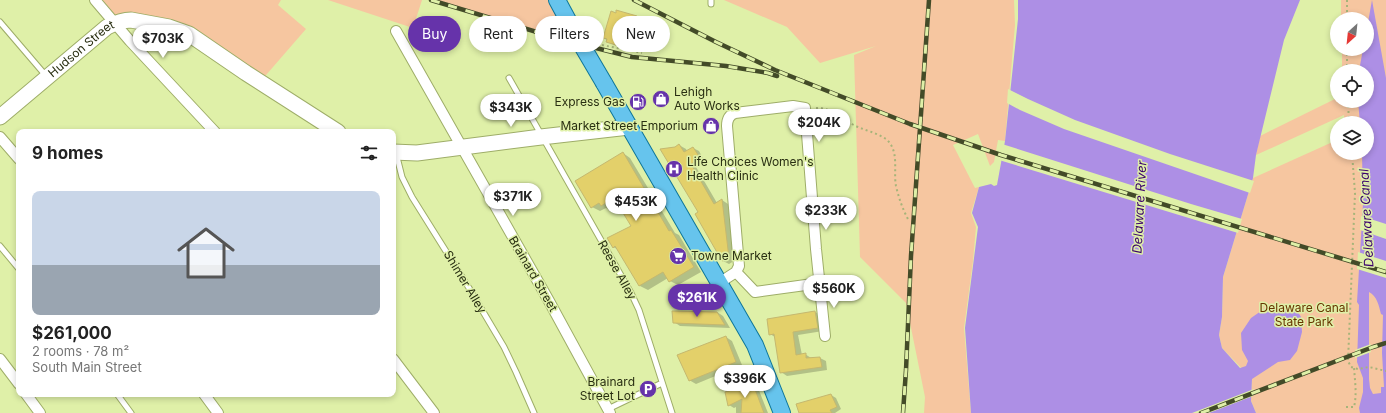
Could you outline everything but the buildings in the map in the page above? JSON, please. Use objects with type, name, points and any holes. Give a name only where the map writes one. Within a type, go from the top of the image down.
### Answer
[{"type":"main road","points":[[557,0],[755,345],[782,413]]},
{"type":"street","points":[[95,0],[212,129]]},
{"type":"street","name":"Hudson Street","points":[[0,117],[107,27],[125,20],[131,20],[169,27],[189,34],[246,73],[333,129]]},
{"type":"street","name":"Brainard Street","points":[[396,31],[549,301],[609,411]]},
{"type":"street","points":[[719,283],[736,272],[739,266],[727,120],[732,114],[736,113],[793,106],[805,108],[816,249],[825,336]]},
{"type":"street","points":[[396,152],[417,153],[629,127]]},
{"type":"street","points":[[0,137],[16,156]]},
{"type":"street","points":[[736,272],[754,292],[820,283]]},
{"type":"street","points":[[0,359],[16,380]]},
{"type":"street","points":[[396,363],[434,413]]},
{"type":"street","points":[[28,397],[40,413]]},
{"type":"street","points":[[206,397],[218,413]]},
{"type":"lane","points":[[0,22],[48,78]]},
{"type":"lane","name":"Reese Alley","points":[[509,78],[541,137],[631,293],[639,310],[672,413]]},
{"type":"lane","name":"Shimer Alley","points":[[396,158],[402,177],[412,197],[504,347],[534,413]]},
{"type":"lane","points":[[0,246],[16,265]]},
{"type":"lane","points":[[609,411],[662,383]]},
{"type":"lane","points":[[119,397],[131,413]]},
{"type":"path","points":[[1347,0],[1347,12]]},
{"type":"path","points":[[604,45],[642,53]]},
{"type":"path","points":[[805,108],[822,107],[828,109],[852,124],[886,140],[893,148],[896,185],[902,208],[909,221]]},
{"type":"path","points":[[1353,160],[1355,193],[1348,361],[1351,367],[1354,368],[1358,369],[1369,367],[1386,371]]},
{"type":"path","points":[[1346,407],[1354,407],[1355,403],[1354,368]]},
{"type":"green space","points":[[92,0],[281,0],[278,5],[306,29],[260,82],[190,35],[114,25]]},
{"type":"green space","points":[[328,0],[422,0],[417,16],[408,16],[408,26]]},
{"type":"green space","points":[[430,0],[558,0],[565,16],[535,16],[535,30],[527,28],[527,16],[486,16]]},
{"type":"green space","points":[[724,0],[1014,0],[1015,25],[1005,141],[998,140],[994,162],[990,166],[978,134],[953,145],[975,188],[979,187],[971,213],[976,227],[964,328],[971,413],[924,413],[925,397],[906,303],[860,257],[854,55],[876,46],[820,63],[787,27]]},
{"type":"green space","name":"Delaware Canal State Park","points":[[1341,0],[1386,0],[1386,413],[1256,413],[1251,401],[1252,379],[1222,348],[1219,335],[1222,317],[1223,277],[1253,178],[1330,143],[1330,160],[1374,160],[1374,116],[1330,116],[1330,121],[1256,155],[1260,136],[1330,101],[1330,108],[1374,108],[1374,64],[1342,64],[1342,56],[1374,56],[1374,12],[1341,12]]},
{"type":"water","name":"Delaware River","points":[[1018,0],[1300,0],[1284,40],[1256,155],[1253,178],[1223,277],[1222,317],[1219,335],[1222,348],[1240,368],[1246,366],[1248,361],[1242,350],[1241,333],[1251,318],[1264,309],[1290,304],[1296,309],[1301,317],[1302,332],[1297,351],[1290,360],[1278,362],[1252,379],[1251,401],[1256,413],[971,413],[965,328],[978,227],[972,213],[979,187],[991,184],[994,186],[997,185],[1005,141],[1018,19]]},
{"type":"water","name":"Delaware Canal","points":[[1372,0],[1386,78],[1386,413],[1360,413],[1359,408],[1363,392],[1363,378],[1357,362],[1359,305],[1357,302],[1363,204],[1362,160],[1374,160],[1374,116],[1359,116],[1359,108],[1374,108],[1374,64],[1360,64],[1362,56],[1374,56],[1374,12],[1370,12]],"holes":[[[1369,292],[1376,299],[1381,314],[1383,315],[1382,353],[1384,387],[1381,387],[1381,393],[1373,394],[1370,388],[1369,379]]]},
{"type":"pier","points":[[1008,89],[1075,120],[1170,154],[1254,181],[1250,193],[1064,129],[1007,103]]},
{"type":"pier","points":[[1002,144],[1242,219],[1238,233],[999,160]]},
{"type":"pier","points":[[1361,216],[1386,224],[1386,239],[1360,230]]},
{"type":"pier","points":[[1358,252],[1386,261],[1386,278],[1357,269]]},
{"type":"pier","points":[[1371,344],[1371,352],[1355,358],[1355,350]]},
{"type":"pier","points":[[1254,389],[1253,396],[1209,413],[1192,413]]},
{"type":"railway","points":[[431,0],[560,39],[632,57],[726,66],[768,73],[777,76]]},
{"type":"railway","points":[[634,0],[775,70],[910,124],[1001,155],[1386,272]]},
{"type":"railway","points":[[903,413],[911,256],[929,0]]},
{"type":"railway","points":[[1201,413],[1386,343]]},
{"type":"place","name":"Lehigh Auto Works","points":[[661,99]]},
{"type":"place","name":"Express Gas","points":[[638,102]]},
{"type":"place","name":"Market Street Emporium","points":[[711,126]]},
{"type":"place","name":"Life Choices Women's Health Clinic","points":[[674,169]]},
{"type":"place","name":"Towne Market","points":[[678,256]]},
{"type":"place","name":"Brainard Street Lot","points":[[648,389]]}]
